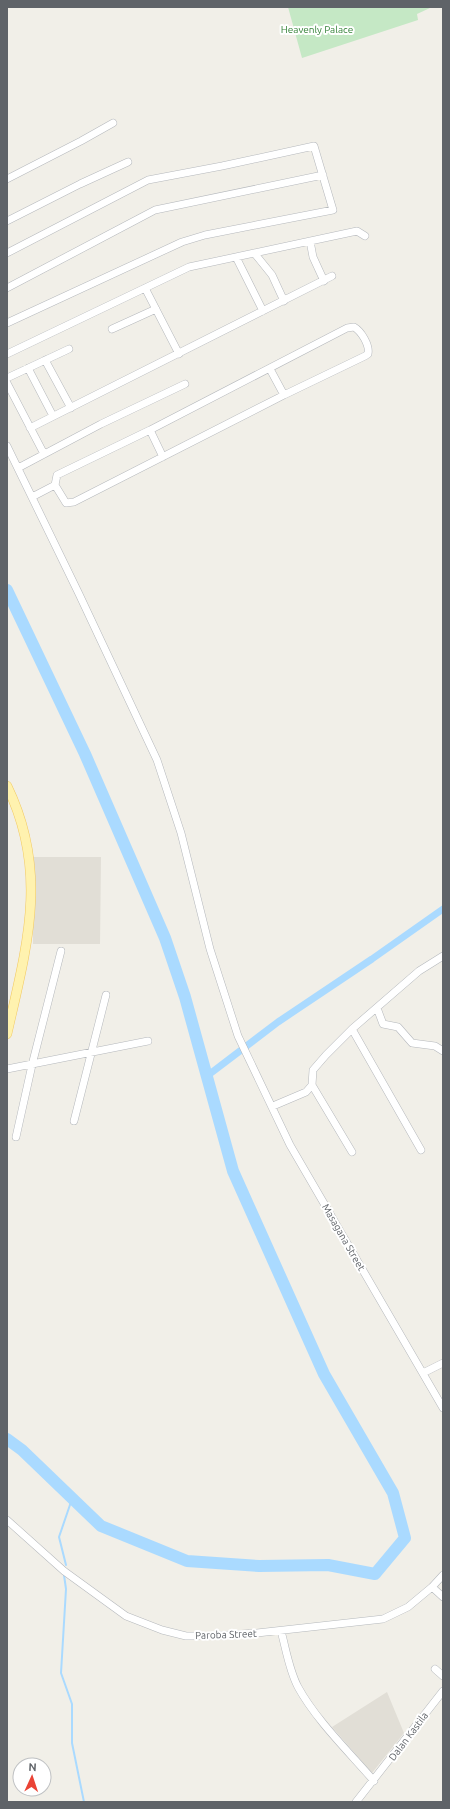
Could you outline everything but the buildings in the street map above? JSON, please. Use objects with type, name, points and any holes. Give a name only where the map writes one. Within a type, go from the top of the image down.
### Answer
[{"type":"main road","points":[[7,786],[17,806],[25,836],[32,893],[30,926],[7,1034]]},
{"type":"street","points":[[7,179],[81,141],[113,122]]},
{"type":"street","points":[[7,253],[148,180],[314,146],[333,210],[205,235],[182,242],[7,323]]},
{"type":"street","points":[[7,221],[80,184],[128,162]]},
{"type":"street","points":[[7,288],[155,210],[322,176]]},
{"type":"street","points":[[7,354],[189,267],[357,231],[365,236]]},
{"type":"street","points":[[310,241],[314,257],[324,281]]},
{"type":"street","points":[[255,254],[272,275],[284,301]]},
{"type":"street","points":[[236,257],[263,311]]},
{"type":"street","points":[[30,428],[332,276]]},
{"type":"street","points":[[145,288],[179,354]]},
{"type":"street","points":[[112,329],[156,309]]},
{"type":"street","points":[[354,327],[359,331],[369,349],[368,354],[284,395],[71,504],[66,503],[55,485],[57,475],[270,369],[347,328],[354,327]]},
{"type":"street","points":[[7,378],[69,349]]},
{"type":"street","points":[[45,360],[71,408]]},
{"type":"street","points":[[28,368],[53,416]]},
{"type":"street","points":[[270,369],[284,395]]},
{"type":"street","points":[[7,383],[44,454]]},
{"type":"street","points":[[18,468],[102,424],[185,384]]},
{"type":"street","points":[[150,430],[163,457]]},
{"type":"street","name":"Masagana Street","points":[[7,446],[157,760],[181,833],[210,949],[238,1036],[250,1063],[290,1145],[443,1408]]},
{"type":"street","points":[[32,497],[55,485]]},
{"type":"street","points":[[16,1137],[32,1065],[62,950]]},
{"type":"street","points":[[352,1152],[312,1085],[313,1070],[352,1029],[419,971],[443,956]]},
{"type":"street","points":[[74,1121],[106,995]]},
{"type":"street","points":[[377,1008],[383,1024],[398,1027],[412,1043],[435,1046],[443,1051]]},
{"type":"street","points":[[352,1029],[421,1150]]},
{"type":"street","points":[[7,1069],[148,1041]]},
{"type":"street","points":[[272,1106],[306,1092],[312,1085]]},
{"type":"street","points":[[423,1373],[443,1363]]},
{"type":"street","name":"Paroba Street","points":[[7,1520],[64,1571],[126,1616],[148,1625],[186,1636],[212,1636],[281,1631],[383,1620],[408,1607],[432,1587],[443,1575]]},
{"type":"street","points":[[432,1587],[443,1597]]},
{"type":"street","points":[[281,1631],[291,1671],[298,1687],[314,1711],[374,1781]]},
{"type":"street","points":[[435,1669],[443,1676]]},
{"type":"street","name":"Dalan Kastila","points":[[356,1802],[374,1781],[443,1691]]},
{"type":"shaded area","points":[[33,857],[101,857],[100,944],[33,944]]},
{"type":"shaded area","points":[[387,1692],[404,1733],[372,1773],[332,1727]]},
{"type":"green space","name":"Heavenly Palace","points":[[288,7],[430,8],[417,14],[418,20],[302,58]]},
{"type":"waterway","points":[[7,590],[85,754],[165,938],[185,997],[233,1171],[324,1374],[393,1493],[405,1538],[375,1574],[328,1565],[259,1566],[187,1561],[101,1526],[22,1450],[7,1439]]},
{"type":"waterway","points":[[207,1076],[278,1022],[443,909]]},
{"type":"waterway","points":[[66,1565],[59,1537],[72,1499]]},
{"type":"waterway","points":[[64,1575],[66,1589],[61,1673],[72,1704],[72,1743],[84,1802]]}]
